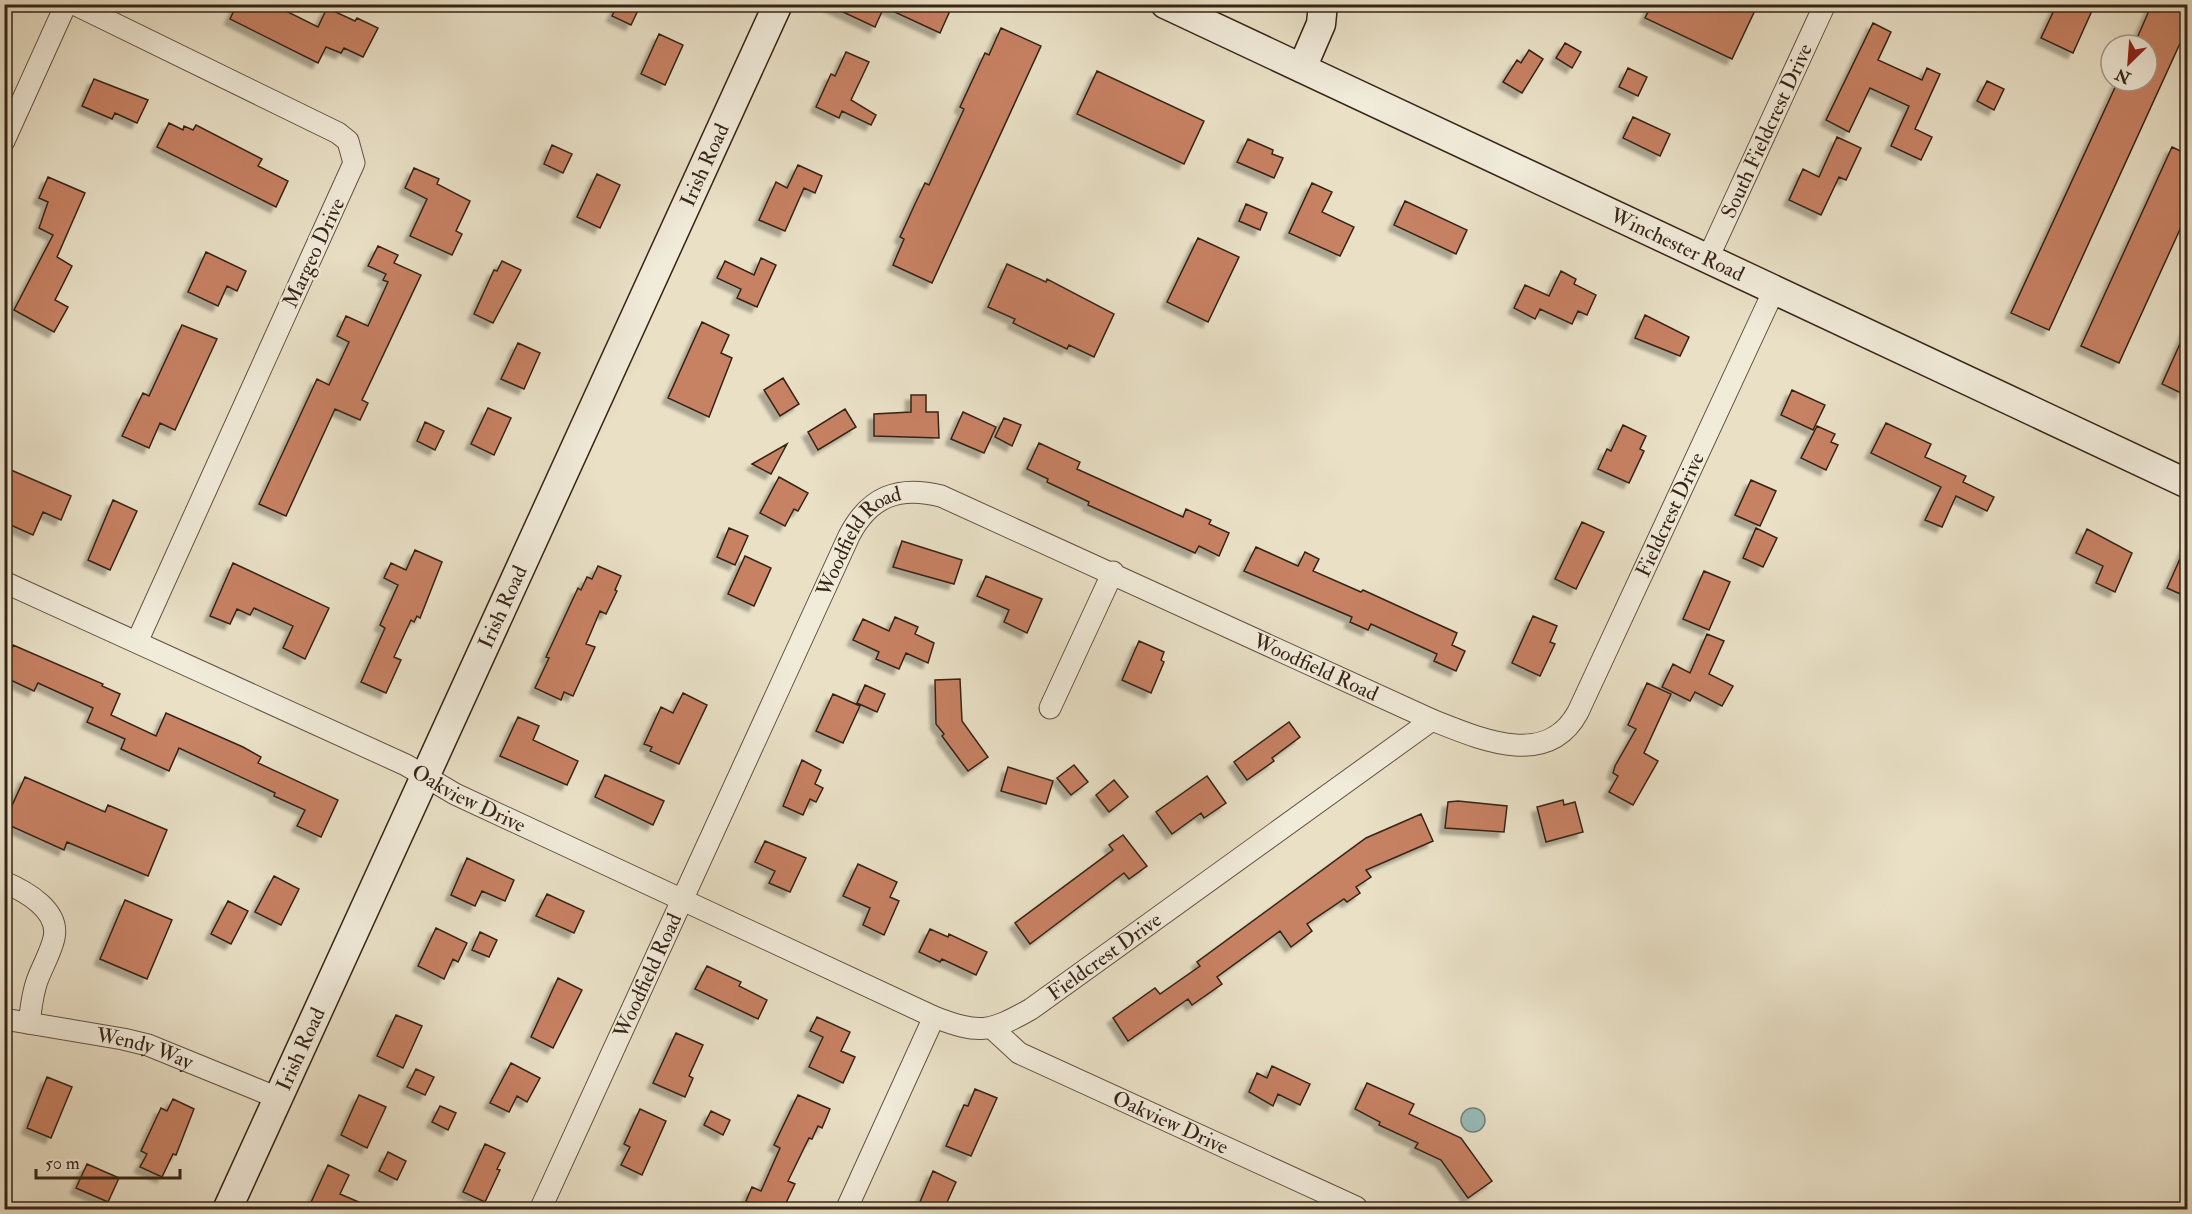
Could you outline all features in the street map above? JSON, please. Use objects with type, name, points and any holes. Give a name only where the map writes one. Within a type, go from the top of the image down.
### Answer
[{"type":"street","points":[[4,141],[66,4]]},
{"type":"street","name":"Margeo Drive","points":[[74,4],[338,133],[348,141],[354,163],[137,642]]},
{"type":"street","name":"Irish Road","points":[[227,1209],[778,4]]},
{"type":"street","name":"Winchester Road","points":[[1165,4],[1775,288],[2187,484]]},
{"type":"street","points":[[1302,68],[1321,24],[1323,4]]},
{"type":"street","name":"South Fieldcrest Drive","points":[[1708,258],[1825,4]]},
{"type":"street","name":"Fieldcrest Drive","points":[[1556,736],[1572,723],[1578,712],[1775,288]]},
{"type":"street","name":"Woodfield Road","points":[[540,1209],[849,536],[866,509],[892,495],[924,491],[975,509],[1432,720],[1500,744],[1532,744],[1556,736]]},
{"type":"street","points":[[1050,708],[1113,572]]},
{"type":"street","name":"Oakview Drive","points":[[4,582],[406,765],[455,794],[934,1017]]},
{"type":"street","name":"Fieldcrest Drive","points":[[993,1029],[1031,1009],[1432,720]]},
{"type":"street","points":[[4,882],[24,891],[39,903],[49,914],[54,925],[54,937],[36,983],[30,1023]]},
{"type":"street","points":[[846,1209],[934,1017],[971,1029],[993,1029]]},
{"type":"street","name":"Wendy Way","points":[[4,1019],[148,1046],[278,1098]]},
{"type":"street","name":"Oakview Drive","points":[[993,1029],[1019,1053],[1356,1208]]},
{"type":"water","points":[[1473,1108],[1478,1109],[1484,1115],[1484,1125],[1478,1131],[1473,1132],[1468,1131],[1462,1125],[1461,1120],[1462,1115],[1468,1109]]},
{"type":"building","points":[[237,4],[272,4],[318,27],[327,8],[355,21],[357,18],[378,28],[363,57],[344,48],[341,53],[326,47],[318,63],[230,19]]},
{"type":"building","points":[[618,4],[641,4],[631,25],[612,16]]},
{"type":"building","points":[[826,4],[953,4],[940,33],[884,7],[875,27]]},
{"type":"building","points":[[1652,4],[1758,4],[1732,59],[1645,18]]},
{"type":"building","points":[[2057,4],[2095,4],[2073,53],[2041,38]]},
{"type":"building","points":[[2152,4],[2187,4],[2187,28],[2159,89],[2159,33],[2139,33]]},
{"type":"building","points":[[1873,23],[1891,32],[1878,60],[1922,80],[1927,68],[1940,74],[1915,129],[1932,137],[1921,160],[1891,146],[1909,106],[1870,88],[1849,132],[1826,120]]},
{"type":"building","points":[[1001,28],[1041,46],[932,283],[893,265],[904,239],[900,237],[925,183],[929,185],[964,109],[960,107],[985,53],[989,55]]},
{"type":"building","points":[[659,34],[683,45],[665,85],[641,74]]},
{"type":"building","points":[[1565,43],[1581,52],[1572,68],[1556,58]]},
{"type":"building","points":[[1529,50],[1543,59],[1522,93],[1503,82],[1517,60],[1521,63]]},
{"type":"building","points":[[846,52],[869,62],[851,100],[876,115],[871,125],[842,111],[839,118],[816,107],[831,74],[835,76]]},
{"type":"building","points":[[1628,68],[1647,77],[1638,96],[1619,87]]},
{"type":"building","points":[[1097,71],[1204,121],[1184,164],[1077,114]]},
{"type":"building","points":[[94,79],[148,100],[137,123],[115,113],[112,119],[82,106]]},
{"type":"building","points":[[1987,81],[2004,89],[1994,110],[1977,101]]},
{"type":"building","points":[[2112,93],[2157,93],[2049,330],[2011,313]]},
{"type":"building","points":[[1633,117],[1670,134],[1660,156],[1623,138]]},
{"type":"building","points":[[169,123],[183,130],[184,126],[193,130],[196,125],[262,159],[258,166],[288,181],[276,207],[157,147]]},
{"type":"building","points":[[1837,137],[1861,148],[1846,180],[1839,177],[1821,215],[1789,200],[1803,169],[1819,177]]},
{"type":"building","points":[[1248,139],[1273,150],[1272,154],[1283,158],[1274,178],[1237,162]]},
{"type":"building","points":[[552,145],[572,154],[563,173],[544,164]]},
{"type":"building","points":[[2172,147],[2187,154],[2187,214],[2119,363],[2081,346]]},
{"type":"building","points":[[798,165],[822,176],[815,193],[804,188],[785,231],[759,220],[776,182],[787,188]]},
{"type":"building","points":[[414,168],[439,179],[437,184],[470,201],[456,231],[462,234],[452,255],[410,236],[427,199],[405,188]]},
{"type":"building","points":[[597,174],[620,185],[600,228],[577,217]]},
{"type":"building","points":[[48,177],[85,193],[57,257],[72,266],[55,300],[68,307],[54,332],[14,310],[53,235],[39,228],[48,202],[39,198]]},
{"type":"building","points":[[1312,183],[1332,192],[1322,212],[1354,227],[1340,256],[1289,233]]},
{"type":"building","points":[[1405,201],[1467,230],[1456,254],[1394,225]]},
{"type":"building","points":[[1246,204],[1267,213],[1260,230],[1239,221]]},
{"type":"building","points":[[1198,238],[1239,257],[1208,322],[1167,302]]},
{"type":"building","points":[[378,246],[398,255],[394,263],[421,275],[362,400],[368,403],[360,420],[335,409],[286,516],[259,504],[317,379],[329,385],[349,342],[337,336],[346,316],[368,326],[388,282],[383,280],[386,274],[368,266]]},
{"type":"building","points":[[206,252],[246,271],[237,291],[227,286],[218,306],[188,292]]},
{"type":"building","points":[[761,258],[776,265],[757,307],[737,298],[741,289],[717,278],[725,261],[754,275]]},
{"type":"building","points":[[502,261],[521,270],[493,323],[474,314],[494,270],[497,271]]},
{"type":"building","points":[[1007,264],[1046,282],[1047,279],[1114,314],[1094,357],[1069,345],[1067,349],[1013,323],[1015,319],[988,307]]},
{"type":"building","points":[[1561,271],[1576,279],[1574,284],[1596,295],[1587,315],[1578,311],[1572,324],[1540,309],[1535,319],[1514,308],[1525,285],[1549,296]]},
{"type":"building","points":[[1645,315],[1689,337],[1680,356],[1635,338]]},
{"type":"building","points":[[702,322],[729,335],[721,353],[732,358],[709,417],[668,398]]},
{"type":"building","points":[[182,325],[217,339],[175,430],[160,423],[149,448],[122,436],[143,393],[149,396]]},
{"type":"building","points":[[2187,328],[2187,380],[2181,393],[2162,384]]},
{"type":"building","points":[[518,343],[540,353],[524,389],[501,379]]},
{"type":"building","points":[[783,378],[799,404],[780,416],[764,390]]},
{"type":"building","points":[[1792,390],[1825,405],[1813,430],[1781,415]]},
{"type":"building","points":[[911,395],[926,395],[926,412],[938,412],[939,438],[874,436],[874,414],[911,412]]},
{"type":"building","points":[[488,408],[511,418],[494,455],[471,444]]},
{"type":"building","points":[[845,409],[856,427],[818,450],[808,432]]},
{"type":"building","points":[[963,412],[996,427],[984,453],[951,439]]},
{"type":"building","points":[[1004,418],[1021,425],[1012,446],[995,437]]},
{"type":"building","points":[[425,422],[444,431],[435,450],[417,441]]},
{"type":"building","points":[[1886,423],[1931,444],[1925,457],[1966,476],[1963,482],[1994,497],[1987,511],[1956,496],[1942,527],[1925,520],[1941,487],[1871,453]]},
{"type":"building","points":[[1623,425],[1646,436],[1640,449],[1644,451],[1629,483],[1598,469],[1607,449],[1611,451]]},
{"type":"building","points":[[1817,426],[1835,434],[1831,442],[1838,445],[1826,470],[1801,458]]},
{"type":"building","points":[[1039,443],[1080,462],[1077,469],[1183,517],[1186,509],[1211,520],[1209,524],[1229,533],[1219,556],[1199,546],[1195,553],[1088,505],[1089,502],[1047,482],[1048,479],[1027,469]]},
{"type":"building","points":[[787,444],[771,474],[752,464]]},
{"type":"building","points":[[4,467],[71,496],[61,520],[43,512],[33,535],[4,522]]},
{"type":"building","points":[[779,477],[808,493],[798,511],[794,509],[785,526],[760,513]]},
{"type":"building","points":[[1751,480],[1776,491],[1760,526],[1735,515]]},
{"type":"building","points":[[113,500],[137,511],[110,570],[88,560]]},
{"type":"building","points":[[1582,522],[1604,532],[1576,589],[1555,579]]},
{"type":"building","points":[[729,528],[748,536],[735,565],[717,557]]},
{"type":"building","points":[[1756,528],[1777,538],[1763,567],[1743,558]]},
{"type":"building","points":[[2087,529],[2132,553],[2115,592],[2096,583],[2103,566],[2076,553]]},
{"type":"building","points":[[902,541],[962,560],[954,584],[893,567]]},
{"type":"building","points":[[2187,543],[2187,597],[2167,588]]},
{"type":"building","points":[[1256,547],[1298,566],[1305,552],[1319,559],[1313,571],[1361,592],[1363,590],[1457,633],[1452,645],[1465,651],[1456,671],[1434,661],[1437,654],[1371,624],[1368,630],[1350,622],[1352,617],[1244,571]]},
{"type":"building","points":[[415,550],[442,562],[420,618],[417,616],[414,622],[411,620],[394,657],[401,660],[386,693],[361,682],[385,628],[380,625],[398,585],[384,578],[391,563],[406,570]]},
{"type":"building","points":[[745,556],[771,568],[754,606],[728,594]]},
{"type":"building","points":[[233,563],[329,608],[305,659],[283,648],[293,626],[254,608],[250,615],[237,609],[230,624],[210,616]]},
{"type":"building","points":[[598,566],[621,576],[615,590],[617,591],[606,614],[600,611],[586,644],[595,647],[573,696],[564,692],[561,700],[535,688],[549,658],[546,657],[578,588],[581,590],[587,577],[592,579]]},
{"type":"building","points":[[1704,571],[1730,582],[1709,630],[1683,619]]},
{"type":"building","points":[[986,576],[1042,599],[1027,633],[1004,622],[1009,610],[977,596]]},
{"type":"building","points":[[1533,616],[1557,626],[1550,642],[1555,644],[1540,676],[1512,663]]},
{"type":"building","points":[[895,617],[918,627],[915,634],[934,643],[928,663],[906,653],[899,669],[876,659],[879,652],[853,640],[863,619],[889,631]]},
{"type":"building","points":[[1707,634],[1724,641],[1709,674],[1733,686],[1722,706],[1695,692],[1690,701],[1662,687],[1673,664],[1690,673]]},
{"type":"building","points":[[1139,641],[1164,652],[1161,660],[1164,662],[1151,693],[1122,680]]},
{"type":"building","points":[[13,645],[103,684],[102,686],[120,694],[111,715],[156,736],[166,713],[243,747],[261,757],[258,763],[338,800],[321,837],[297,826],[305,810],[274,796],[275,793],[179,748],[169,771],[121,749],[125,739],[87,722],[93,708],[38,683],[34,691],[4,677],[4,647],[11,650]]},
{"type":"building","points":[[960,679],[962,721],[988,757],[968,771],[936,724],[935,680]]},
{"type":"building","points":[[1647,683],[1671,694],[1644,753],[1658,761],[1633,805],[1609,792],[1618,776],[1613,773],[1615,766],[1636,729],[1628,725]]},
{"type":"building","points":[[865,685],[885,694],[877,712],[857,703]]},
{"type":"building","points":[[683,693],[707,705],[679,764],[650,751],[652,747],[644,744],[661,707],[673,713]]},
{"type":"building","points":[[833,694],[860,706],[843,743],[816,731]]},
{"type":"building","points":[[518,717],[539,726],[533,740],[578,761],[567,785],[500,756]]},
{"type":"building","points":[[1289,722],[1300,737],[1272,758],[1274,761],[1247,780],[1234,762]]},
{"type":"building","points":[[802,760],[821,770],[815,784],[823,788],[816,802],[810,799],[803,815],[783,806]]},
{"type":"building","points":[[1074,765],[1088,782],[1071,795],[1057,778]]},
{"type":"building","points":[[1008,767],[1053,781],[1046,804],[1001,791]]},
{"type":"building","points":[[605,775],[664,801],[653,825],[595,797]]},
{"type":"building","points":[[1207,776],[1226,803],[1204,818],[1201,813],[1172,834],[1156,812]]},
{"type":"building","points":[[25,777],[105,812],[108,805],[167,830],[148,876],[67,842],[64,850],[4,823]]},
{"type":"building","points":[[1114,780],[1128,797],[1109,812],[1096,795]]},
{"type":"building","points":[[1563,800],[1564,805],[1575,802],[1583,832],[1546,842],[1537,807]]},
{"type":"building","points":[[1448,802],[1507,806],[1504,832],[1445,828]]},
{"type":"building","points":[[1421,814],[1433,841],[1366,870],[1371,877],[1356,887],[1360,893],[1347,902],[1344,899],[1307,924],[1312,931],[1291,947],[1280,931],[1217,977],[1222,984],[1192,1005],[1188,999],[1128,1041],[1113,1018],[1155,988],[1160,994],[1200,966],[1197,962],[1366,838]]},
{"type":"building","points":[[1123,835],[1147,866],[1129,879],[1124,873],[1030,944],[1015,923],[1113,850],[1109,845]]},
{"type":"building","points":[[765,841],[806,858],[790,892],[769,883],[775,871],[755,862]]},
{"type":"building","points":[[467,858],[514,880],[505,901],[482,891],[475,906],[451,895]]},
{"type":"building","points":[[858,864],[897,882],[890,897],[899,901],[884,935],[863,925],[870,908],[843,896]]},
{"type":"building","points":[[274,876],[299,889],[281,925],[255,912]]},
{"type":"building","points":[[547,894],[584,911],[574,933],[536,916]]},
{"type":"building","points":[[125,900],[172,920],[147,979],[100,959]]},
{"type":"building","points":[[228,901],[248,911],[231,944],[211,934]]},
{"type":"building","points":[[436,928],[467,943],[458,962],[453,959],[444,979],[418,966]]},
{"type":"building","points":[[930,929],[948,937],[949,934],[987,952],[976,975],[942,959],[940,962],[919,952]]},
{"type":"building","points":[[480,932],[497,940],[489,957],[472,950]]},
{"type":"building","points":[[707,966],[741,982],[739,986],[767,1000],[758,1019],[695,989]]},
{"type":"building","points":[[558,978],[582,990],[553,1048],[531,1037]]},
{"type":"building","points":[[396,1015],[422,1026],[403,1068],[377,1056]]},
{"type":"building","points":[[817,1017],[850,1032],[841,1051],[855,1057],[843,1083],[809,1067],[823,1037],[810,1031]]},
{"type":"building","points":[[676,1033],[703,1045],[689,1076],[693,1078],[685,1097],[653,1083]]},
{"type":"building","points":[[511,1063],[540,1078],[527,1102],[517,1096],[509,1112],[490,1103]]},
{"type":"building","points":[[1272,1066],[1310,1084],[1300,1105],[1278,1094],[1273,1106],[1249,1092],[1257,1073],[1267,1078]]},
{"type":"building","points":[[416,1069],[434,1077],[425,1095],[407,1087]]},
{"type":"building","points":[[47,1077],[72,1087],[51,1138],[27,1128]]},
{"type":"building","points":[[1367,1083],[1414,1104],[1409,1114],[1461,1138],[1492,1181],[1468,1198],[1441,1160],[1415,1148],[1418,1143],[1379,1125],[1380,1122],[1355,1109]]},
{"type":"building","points":[[975,1089],[997,1098],[971,1156],[946,1146],[964,1105],[968,1106]]},
{"type":"building","points":[[359,1095],[386,1107],[367,1148],[341,1135]]},
{"type":"building","points":[[798,1095],[830,1109],[822,1128],[818,1126],[812,1139],[809,1138],[788,1181],[795,1184],[783,1209],[752,1209],[754,1205],[746,1201],[752,1187],[761,1191],[780,1148],[774,1145]]},
{"type":"building","points":[[173,1099],[194,1109],[176,1155],[173,1154],[162,1177],[140,1167],[147,1154],[141,1151],[161,1108],[167,1111]]},
{"type":"building","points":[[440,1106],[456,1113],[448,1130],[432,1122]]},
{"type":"building","points":[[640,1109],[666,1121],[642,1175],[621,1165],[630,1147],[624,1144]]},
{"type":"building","points":[[711,1111],[730,1120],[723,1135],[704,1125]]},
{"type":"building","points":[[485,1144],[505,1153],[485,1202],[463,1192]]},
{"type":"building","points":[[388,1152],[406,1161],[397,1180],[379,1171]]},
{"type":"building","points":[[87,1164],[119,1178],[108,1202],[76,1188]]},
{"type":"building","points":[[328,1165],[349,1175],[340,1194],[375,1209],[308,1209]]},
{"type":"building","points":[[933,1171],[956,1182],[944,1209],[917,1209]]}]
